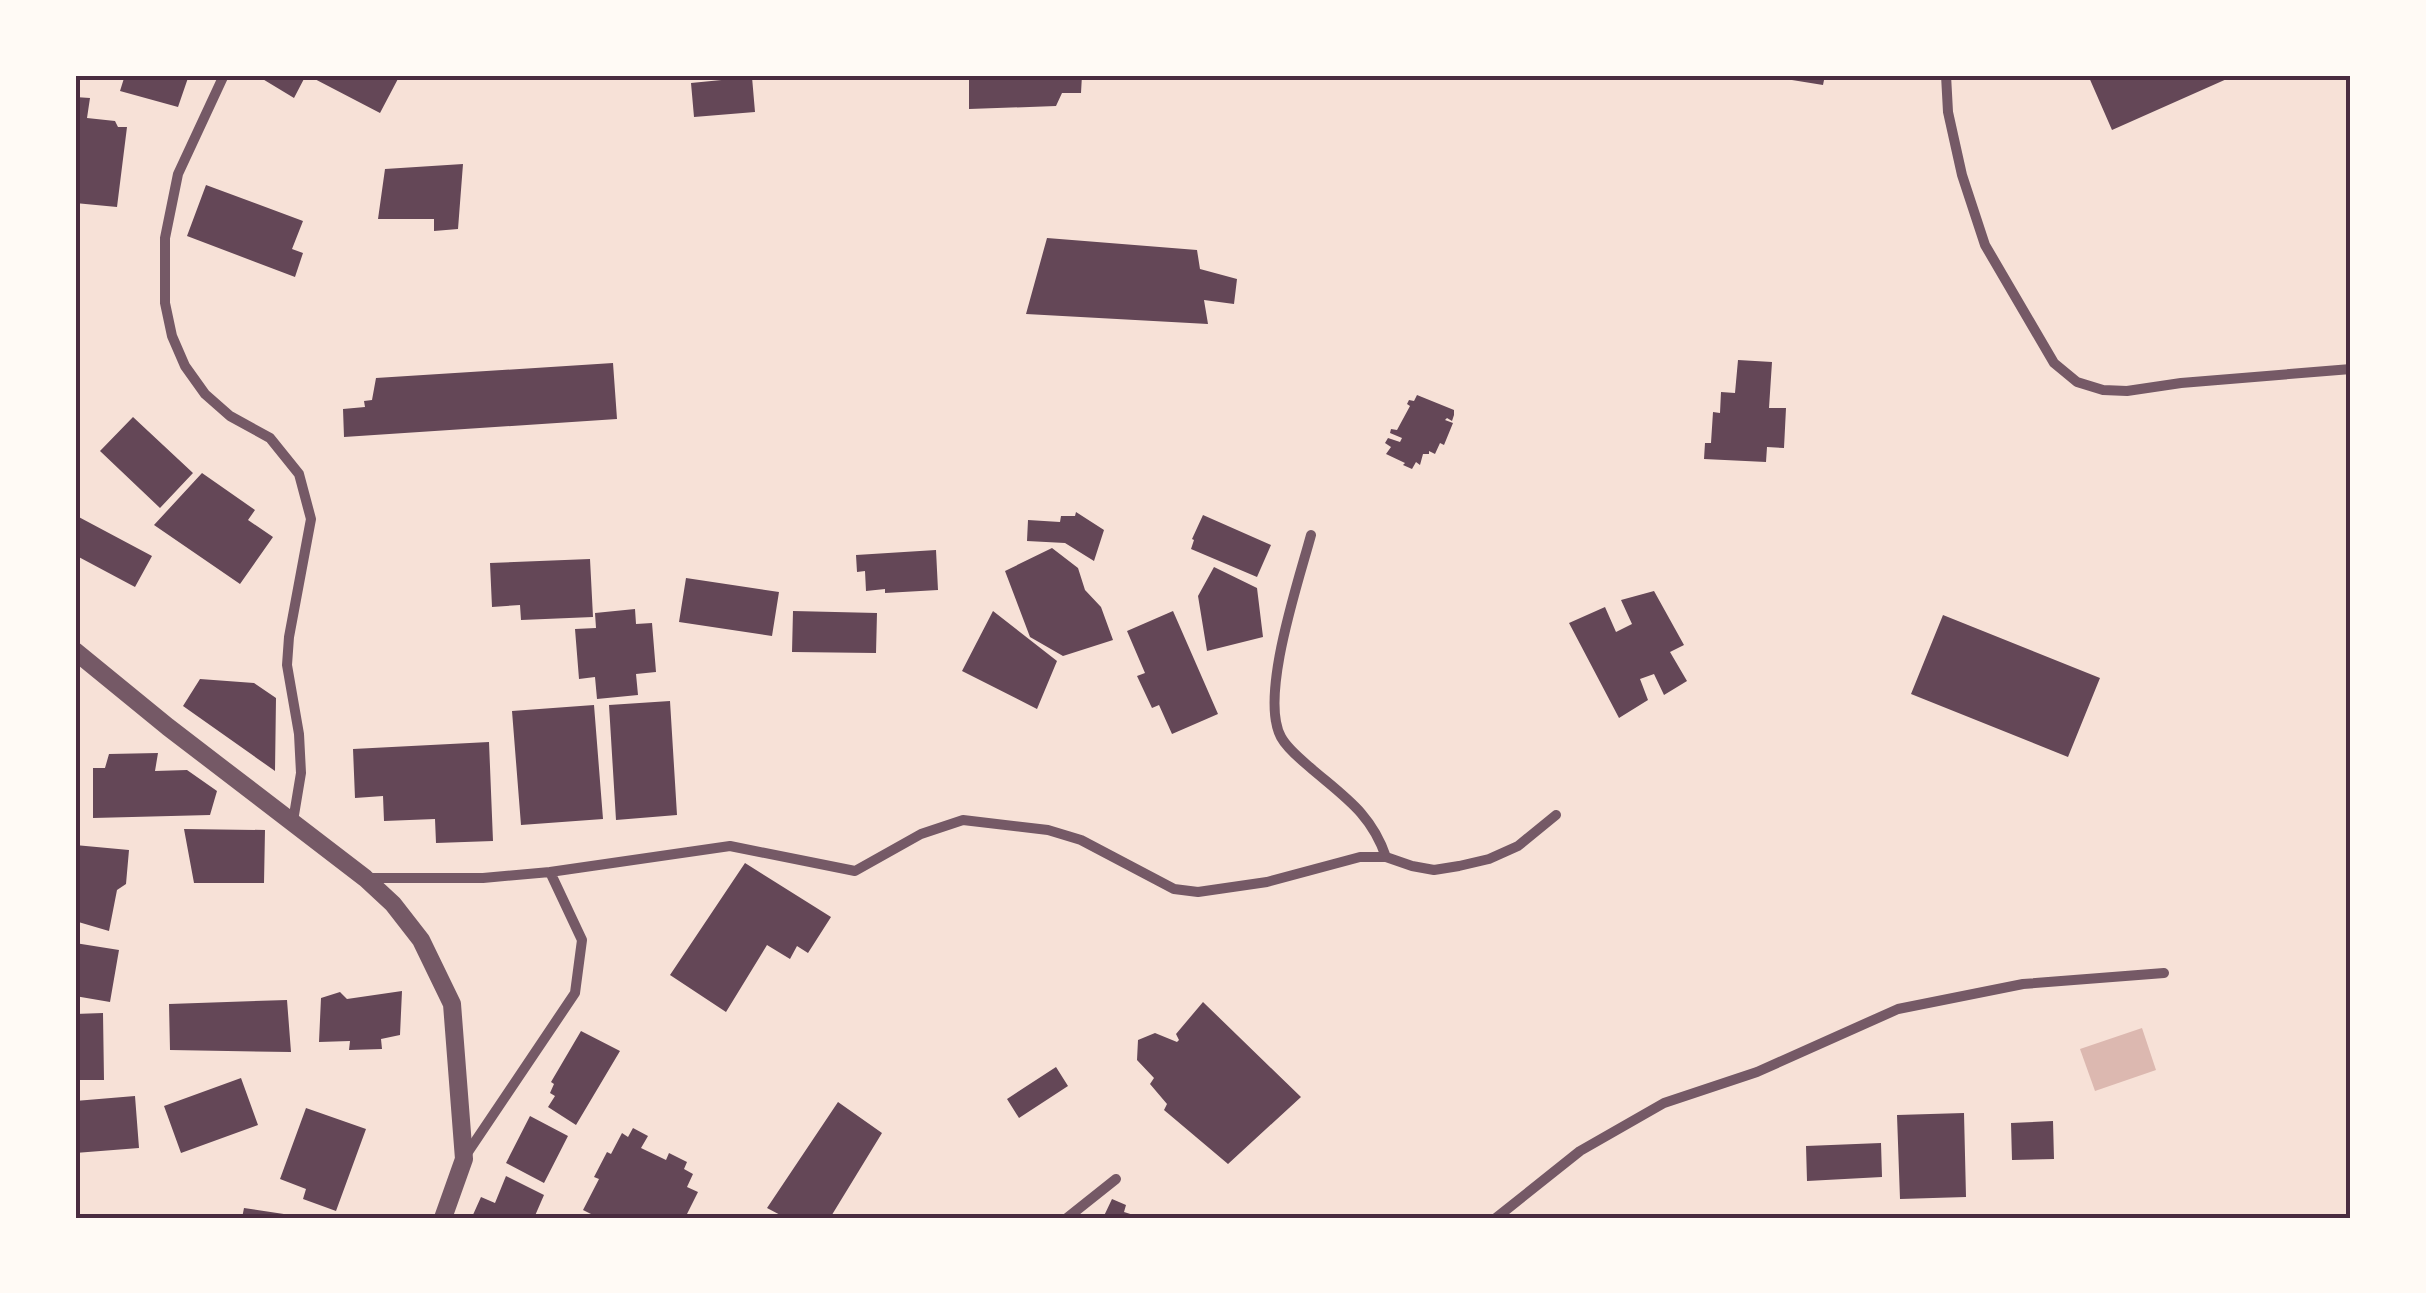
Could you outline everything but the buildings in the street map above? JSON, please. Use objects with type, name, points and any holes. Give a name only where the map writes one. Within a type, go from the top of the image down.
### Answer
[{"type":"street","points":[[224,75],[178,174],[165,238],[164,304],[172,336],[186,366],[206,394],[230,416],[270,438],[299,474],[311,519],[287,664],[299,734],[300,773],[293,821]]},
{"type":"street","points":[[529,75],[553,75]]},
{"type":"street","points":[[1946,75],[1948,112],[1962,175],[1985,245],[2054,363],[2077,382],[2103,390],[2128,391],[2351,368]]},
{"type":"street","points":[[1311,535],[1279,662],[1273,706],[1281,737],[1300,759],[1358,808],[1379,836],[1386,857]]},
{"type":"street","points":[[75,651],[168,728],[365,878],[393,904],[421,940],[452,1004],[464,1159]]},
{"type":"street","points":[[365,878],[482,878],[730,846],[855,871],[920,834],[963,820],[1048,830],[1082,840],[1174,889],[1198,892],[1267,882],[1360,856],[1386,857],[1434,870],[1489,859],[1518,846],[1556,814]]},
{"type":"street","points":[[442,1218],[464,1159],[574,993],[582,940],[550,872]]},
{"type":"street","points":[[1496,1218],[1580,1151],[1664,1102],[1757,1072],[1898,1010],[2022,984],[2164,972]]},
{"type":"street","points":[[1067,1218],[1116,1180]]},
{"type":"shaded area","points":[[2142,1028],[2156,1070],[2095,1091],[2080,1049]]}]
